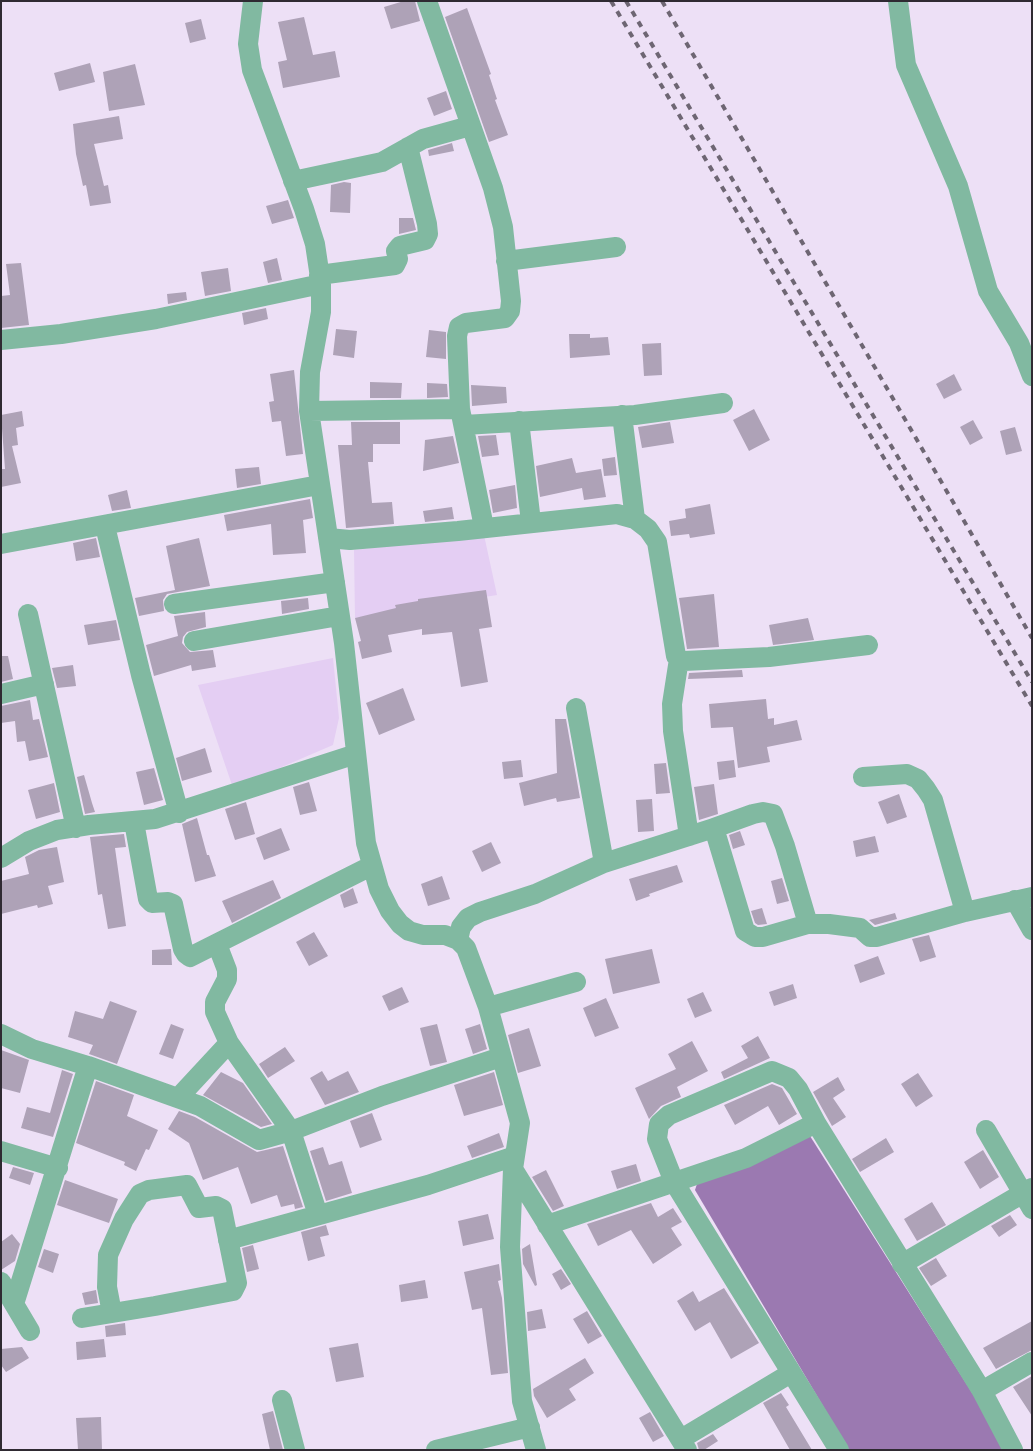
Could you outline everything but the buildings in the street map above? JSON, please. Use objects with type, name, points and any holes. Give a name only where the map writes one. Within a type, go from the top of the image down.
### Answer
[{"type":"street","points":[[253,1],[248,44],[252,70],[315,244],[320,279],[321,312],[310,372],[309,411],[335,582],[363,820],[371,866],[390,911],[400,924],[409,931],[423,935],[445,935],[458,940],[466,948],[488,1007],[520,1123],[514,1162],[510,1247],[522,1401],[536,1450]]},
{"type":"street","points":[[427,1],[498,205],[511,301],[510,311],[504,318],[491,321],[478,320],[459,327],[456,336],[462,417],[484,527]]},
{"type":"street","points":[[898,1],[906,65],[958,186],[988,291],[1019,342],[1032,376]]},
{"type":"street","points":[[293,182],[382,162],[423,138],[470,126]]},
{"type":"street","points":[[1,340],[61,334],[140,322],[320,279],[394,265],[398,260],[396,251],[400,246],[425,240],[428,234],[408,147]]},
{"type":"street","points":[[506,261],[616,247]]},
{"type":"street","points":[[309,411],[462,417],[519,422],[622,415],[723,403]]},
{"type":"street","points":[[622,415],[635,519]]},
{"type":"street","points":[[519,422],[531,522]]},
{"type":"street","points":[[1,544],[319,485]]},
{"type":"street","points":[[328,538],[350,540],[617,514],[635,519],[648,529],[657,542],[676,656],[679,659],[672,704],[673,731],[689,836]]},
{"type":"street","points":[[105,526],[141,675],[178,813]]},
{"type":"street","points":[[174,604],[335,582]]},
{"type":"street","points":[[28,614],[76,828]]},
{"type":"street","points":[[194,641],[339,616]]},
{"type":"street","points":[[679,659],[769,657],[868,645]]},
{"type":"street","points":[[1,694],[44,684]]},
{"type":"street","points":[[576,708],[604,863]]},
{"type":"street","points":[[1,858],[41,836],[76,828],[134,822],[178,813],[356,754]]},
{"type":"street","points":[[863,777],[907,774],[918,779],[926,789],[933,800],[965,912]]},
{"type":"street","points":[[458,940],[461,927],[468,918],[480,912],[535,894],[604,863],[763,812],[773,814],[785,846],[808,924]]},
{"type":"street","points":[[134,822],[148,899],[152,903],[168,902],[173,904],[186,954],[190,957],[371,866]]},
{"type":"street","points":[[714,828],[740,916],[745,931],[749,936],[763,938],[808,924],[829,924],[860,928],[870,937],[877,937],[965,912],[1024,899],[1032,930]]},
{"type":"street","points":[[217,944],[227,970],[226,979],[215,1002],[215,1012],[229,1043],[291,1131],[318,1215]]},
{"type":"street","points":[[488,1007],[576,982]]},
{"type":"street","points":[[1,1034],[32,1050],[88,1066],[200,1106],[259,1140],[291,1131],[382,1096],[501,1057]]},
{"type":"street","points":[[178,1098],[229,1043]]},
{"type":"street","points":[[14,1304],[58,1168],[88,1066]]},
{"type":"street","points":[[839,1450],[674,1182],[657,1139],[659,1124],[669,1115],[765,1073],[782,1074],[789,1078],[798,1089],[816,1123],[982,1391],[1013,1450]]},
{"type":"street","points":[[547,1225],[746,1158],[816,1123]]},
{"type":"street","points":[[902,1264],[1029,1197],[986,1130]]},
{"type":"street","points":[[1,1151],[58,1168]]},
{"type":"street","points":[[228,1240],[514,1162]]},
{"type":"street","points":[[514,1162],[547,1225],[684,1444],[791,1372]]},
{"type":"street","points":[[82,1318],[112,1313],[233,1291],[238,1283],[228,1240],[225,1214],[222,1209],[216,1206],[199,1208],[187,1185],[150,1190],[140,1194],[124,1219],[108,1255],[106,1279],[112,1313]]},
{"type":"street","points":[[1,1282],[30,1331]]},
{"type":"street","points":[[982,1391],[1032,1362]]},
{"type":"street","points":[[282,1400],[295,1450]]},
{"type":"street","points":[[436,1450],[530,1427]]},
{"type":"shaded area","points":[[484,535],[497,595],[355,618],[354,550]]},
{"type":"shaded area","points":[[333,658],[339,718],[333,745],[233,788],[198,685]]},
{"type":"shaded area","points":[[810,1136],[1007,1450],[849,1450],[695,1190],[698,1181]]},
{"type":"railway","points":[[611,1],[1032,706]]},
{"type":"railway","points":[[626,1],[1032,682]]},
{"type":"railway","points":[[662,1],[1032,638]]}]
